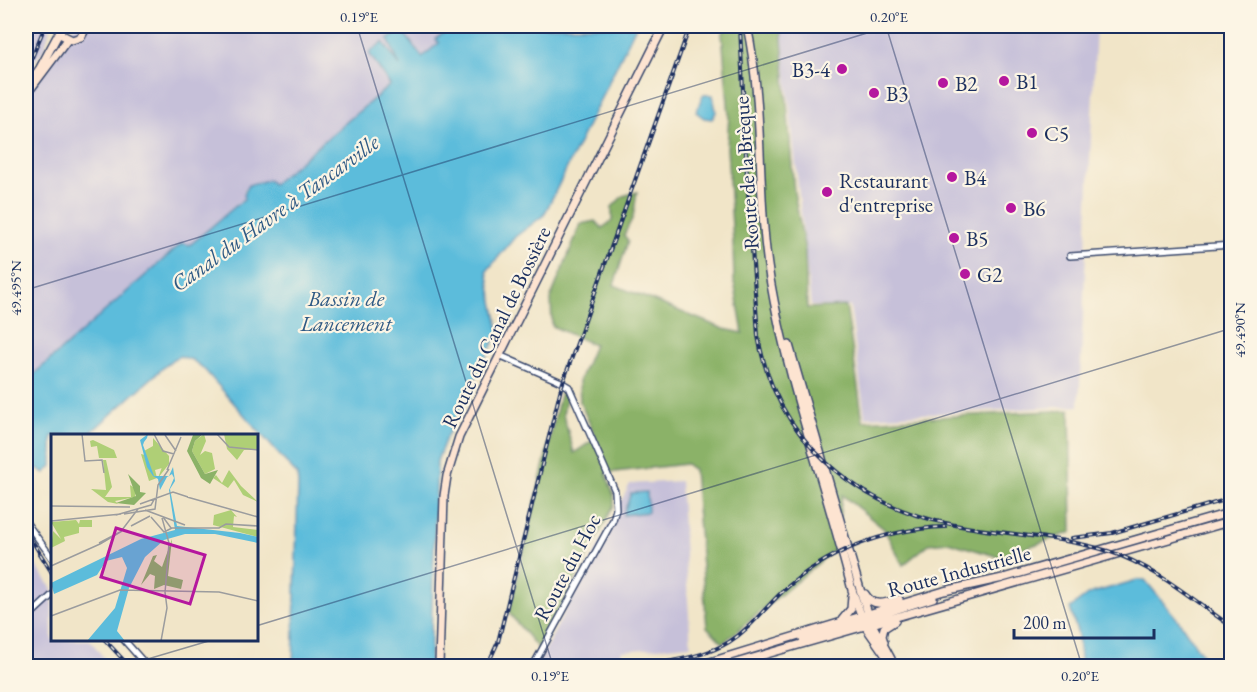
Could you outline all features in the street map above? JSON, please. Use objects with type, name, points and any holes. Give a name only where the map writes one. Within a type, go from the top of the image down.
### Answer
[{"type":"main road","name":"Route du Canal de Bossière","points":[[439,666],[442,521],[447,476],[459,437],[664,26]]},
{"type":"main road","name":"Route de la Brèque","points":[[747,26],[755,67],[770,279],[778,318],[852,590],[867,620]]},
{"type":"main road","points":[[68,39],[77,39],[89,27]]},
{"type":"main road","points":[[26,88],[40,68],[59,28],[68,39]]},
{"type":"main road","points":[[26,95],[68,39]]},
{"type":"main road","points":[[770,279],[853,563],[872,638]]},
{"type":"main road","name":"Route Industrielle","points":[[960,587],[1003,578],[1232,512]]},
{"type":"main road","name":"Route Industrielle","points":[[725,666],[806,642],[867,620],[939,605],[1232,521]]},
{"type":"main road","points":[[853,563],[866,596],[875,603],[890,602],[930,590],[960,587]]},
{"type":"main road","points":[[783,649],[784,645],[906,608],[960,587]]},
{"type":"main road","points":[[842,621],[852,609],[852,590]]},
{"type":"main road","points":[[886,650],[882,632],[888,624],[932,610],[939,605]]},
{"type":"main road","points":[[867,620],[894,666]]},
{"type":"main road","name":"Route Industrielle","points":[[697,666],[762,648],[842,621],[867,620]]},
{"type":"main road","points":[[806,642],[828,640],[862,631],[872,638],[894,666]]},
{"type":"street","points":[[1070,256],[1232,245]]},
{"type":"street","name":"Route du Hoc","points":[[499,355],[569,387],[617,498],[613,520],[533,666]]},
{"type":"street","points":[[26,522],[51,557]]},
{"type":"street","points":[[26,619],[51,594]]},
{"type":"street","points":[[126,641],[147,666]]},
{"type":"shaded area","points":[[26,26],[51,26],[44,50],[26,71]]},
{"type":"shaded area","points":[[74,26],[454,26],[435,39],[439,43],[422,57],[388,39],[402,71],[369,53],[390,84],[273,184],[266,181],[256,182],[244,189],[244,198],[190,245],[181,243],[26,381],[26,73],[58,50]]},
{"type":"shaded area","points":[[781,26],[1096,26],[1079,406],[865,417],[850,306],[811,306]]},
{"type":"shaded area","points":[[680,481],[691,645],[621,651],[624,666],[537,666],[630,484]]},
{"type":"shaded area","points":[[26,552],[51,587],[51,641],[91,641],[110,666],[26,666]]},
{"type":"green space","points":[[728,26],[781,26],[794,192],[805,250],[807,308],[846,306],[863,421],[1070,410],[1072,532],[999,557],[948,542],[929,544],[903,565],[884,529],[842,495],[835,549],[723,643],[707,627],[694,470],[686,464],[606,473],[614,496],[614,505],[539,650],[509,613],[561,391],[567,394],[563,414],[574,453],[596,438],[580,402],[579,381],[594,345],[552,326],[551,297],[581,224],[595,221],[602,228],[612,221],[612,207],[623,196],[637,192],[633,217],[624,235],[628,241],[614,285],[724,329],[743,333],[734,281],[727,148],[729,115],[722,34]]},
{"type":"water","name":"Bassin de Lancement","points":[[454,26],[636,26],[544,215],[515,237],[487,271],[499,331],[437,461],[430,666],[293,666],[297,475],[203,368],[192,360],[180,356],[173,359],[89,434],[51,434],[51,467],[45,473],[37,468],[26,473],[26,381],[182,243],[190,245],[244,199],[248,186],[268,180],[273,184],[390,85],[369,53],[383,42],[400,66],[388,39],[402,30],[422,57],[439,43],[435,39]]},
{"type":"water","points":[[703,95],[713,95],[716,112],[712,119],[704,118],[696,112]]},
{"type":"water","points":[[647,492],[648,512],[623,515],[631,493]]},
{"type":"water","points":[[1137,580],[1145,580],[1178,620],[1210,666],[1084,666],[1070,608],[1089,594]]},
{"type":"railway","points":[[26,72],[45,26]]},
{"type":"railway","points":[[487,666],[498,642],[561,388],[690,26]]},
{"type":"railway","points":[[740,26],[758,336],[767,373],[782,406],[802,436],[826,462],[854,484],[885,502],[919,516],[955,525],[1070,542],[1125,557],[1157,574],[1232,627]]},
{"type":"railway","points":[[1072,538],[1112,533],[1232,498]]},
{"type":"railway","points":[[650,666],[700,654],[729,642],[744,631],[799,578],[837,554],[900,532],[945,527]]},
{"type":"railway","points":[[26,531],[51,571]]},
{"type":"railway","points":[[106,641],[129,666]]},
{"type":"railway","points":[[695,660],[730,666]]},
{"type":"place","name":"B3-4","points":[[842,69]]},
{"type":"place","name":"B1","points":[[1004,81]]},
{"type":"place","name":"B2","points":[[943,83]]},
{"type":"place","name":"B3","points":[[874,93]]},
{"type":"place","name":"C5","points":[[1032,133]]},
{"type":"place","name":"B4","points":[[952,177]]},
{"type":"place","name":"Restaurant d'entreprise","points":[[827,192]]},
{"type":"place","name":"B6","points":[[1011,208]]},
{"type":"place","name":"B5","points":[[954,238]]},
{"type":"place","name":"G2","points":[[965,274]]},
{"type":"water label","name":"Canal du Havre à Tancarville","points":[[275,213]]}]
